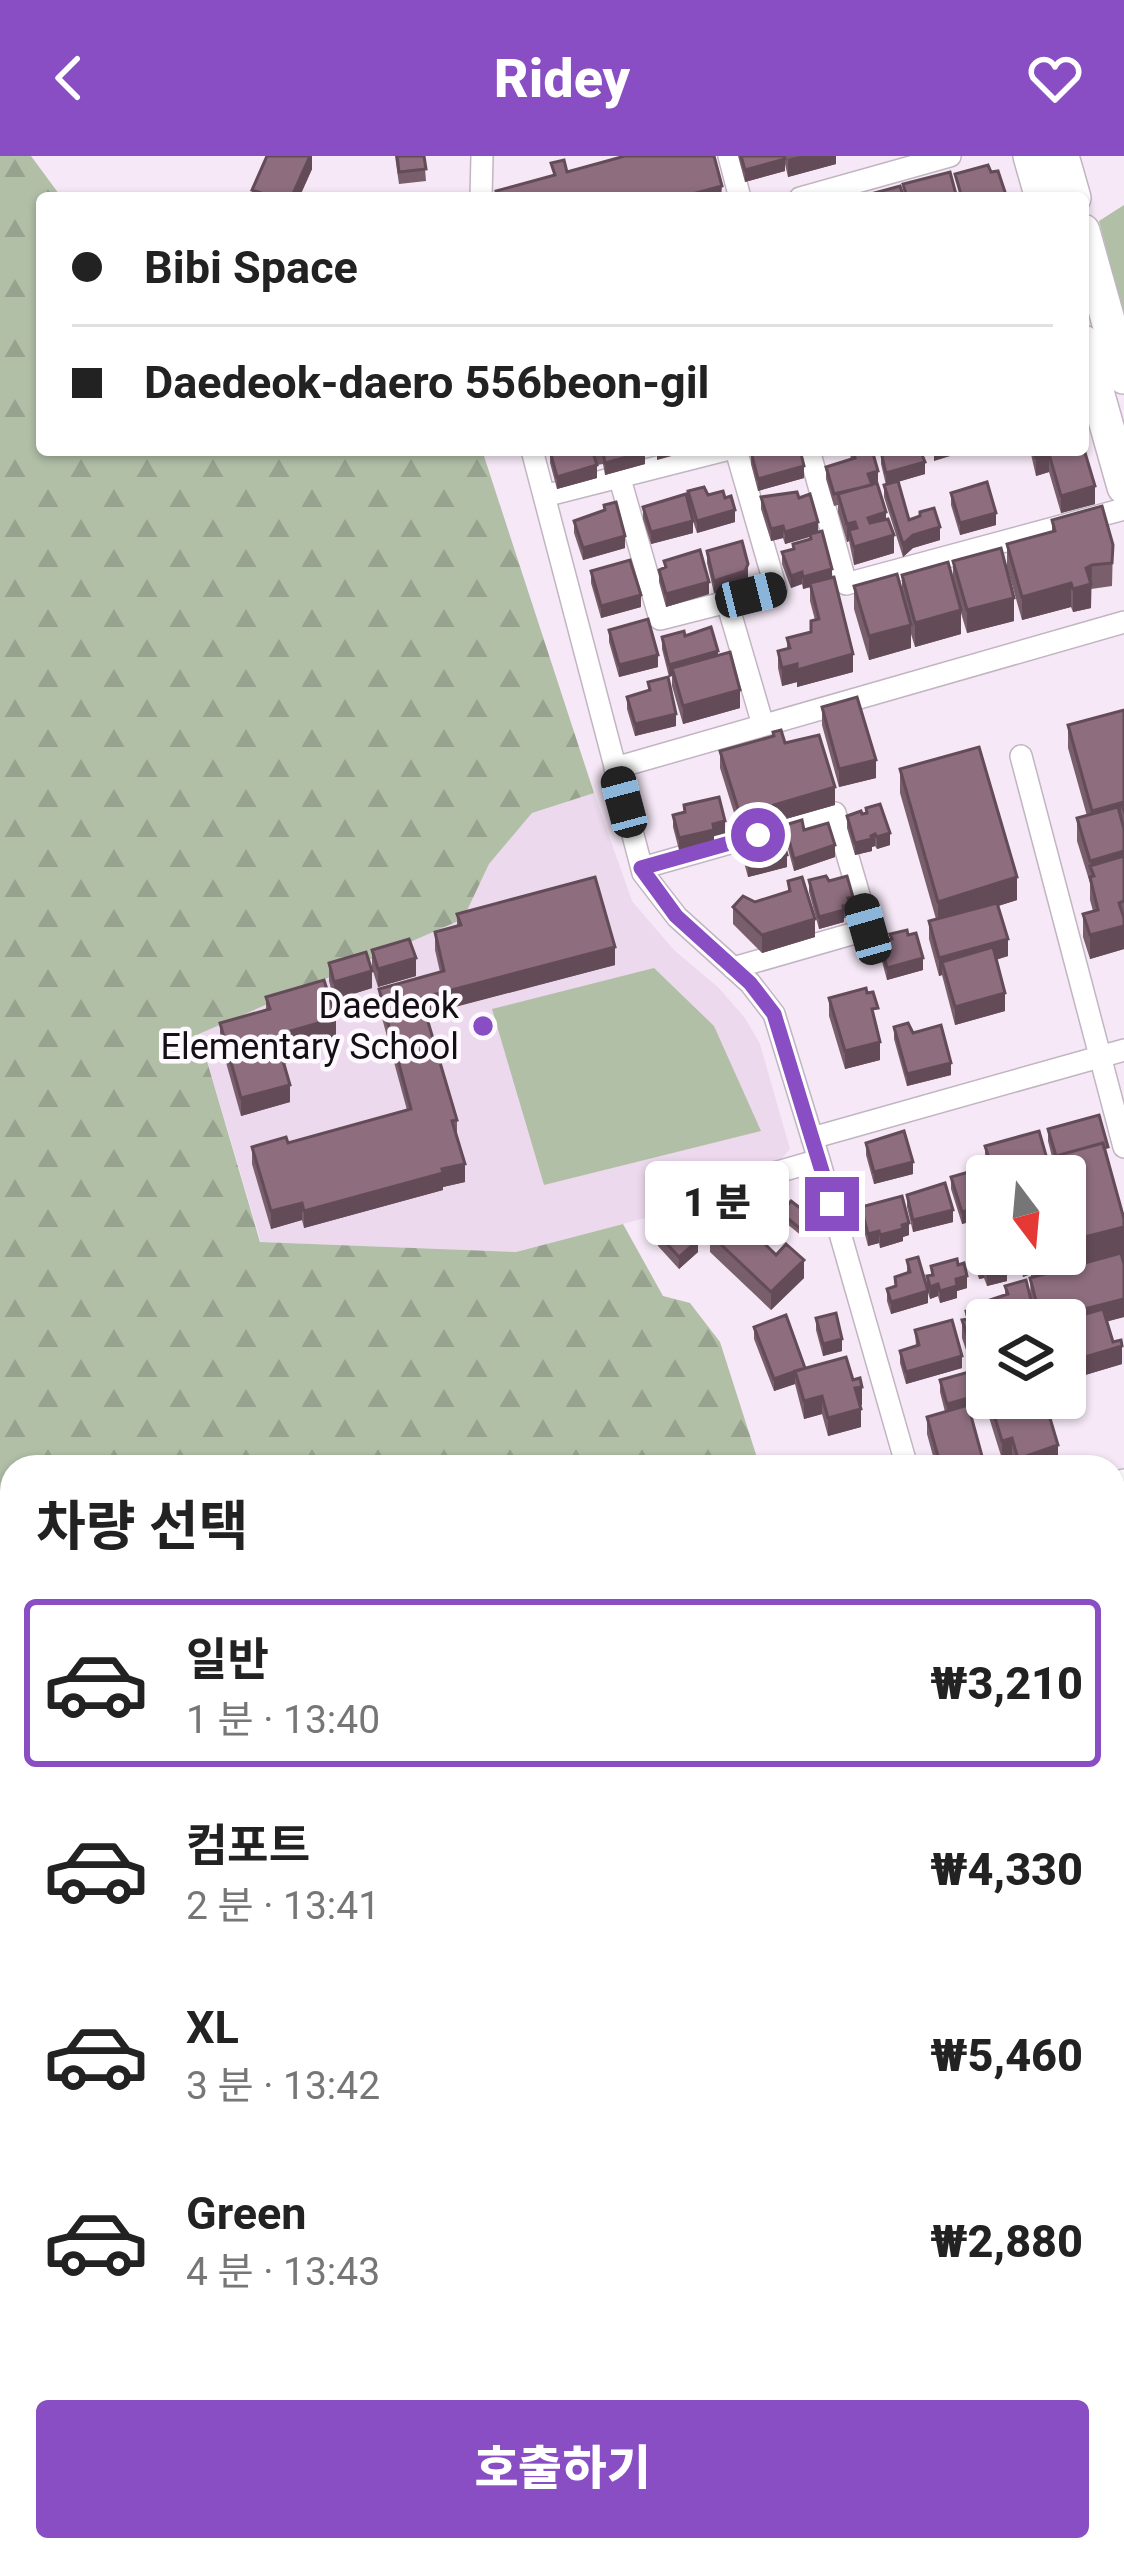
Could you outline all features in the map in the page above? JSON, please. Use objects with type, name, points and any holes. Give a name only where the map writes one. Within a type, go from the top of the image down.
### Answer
[{"type":"main road","points":[[1030,156],[1040,192]]},
{"type":"main road","points":[[1062,156],[1072,192]]},
{"type":"main road","points":[[1089,252],[1124,377]]},
{"type":"main road","points":[[1089,367],[1124,487]]},
{"type":"street","points":[[481,192],[482,156]]},
{"type":"street","points":[[729,156],[738,192]]},
{"type":"street","points":[[821,192],[950,156]]},
{"type":"street","points":[[534,456],[641,868],[676,916],[750,983],[774,1014],[904,1455]]},
{"type":"street","points":[[544,496],[703,456]]},
{"type":"street","points":[[620,479],[660,619],[776,589],[738,456]]},
{"type":"street","points":[[811,456],[846,584],[1124,509]]},
{"type":"street","points":[[727,602],[763,725]]},
{"type":"street","points":[[615,769],[1124,622]]},
{"type":"street","points":[[1021,756],[1124,1147]]},
{"type":"street","points":[[641,868],[835,813],[868,929],[733,968]]},
{"type":"street","points":[[812,1138],[1124,1050]]},
{"type":"street","points":[[684,1199],[819,1160]]},
{"type":"shaded area","name":"Daedeok Elementary School","points":[[594,793],[632,901],[674,950],[719,988],[760,1044],[790,1149],[781,1160],[683,1187],[687,1207],[516,1252],[261,1242],[199,1034],[463,919],[489,864],[532,813]]},
{"type":"green space","points":[[0,156],[31,156],[58,192],[36,192],[36,456],[484,456],[594,793],[532,813],[489,864],[463,919],[199,1034],[260,1242],[516,1252],[623,1224],[663,1296],[690,1303],[720,1342],[756,1455],[0,1455]]},
{"type":"green space","points":[[1124,205],[1124,315],[1099,221]]},
{"type":"green space","points":[[654,968],[714,1026],[761,1131],[544,1185],[492,1009]]},
{"type":"building","points":[[267,156],[310,156],[294,192],[252,190]]},
{"type":"building","points":[[397,156],[424,156],[426,169],[399,172]]},
{"type":"building","points":[[625,156],[714,156],[722,186],[700,192],[496,191],[555,175],[551,163],[564,160],[567,172]]},
{"type":"building","points":[[741,156],[784,156],[785,159],[745,170]]},
{"type":"building","points":[[988,165],[991,172],[998,171],[1005,192],[960,192],[955,174]]},
{"type":"building","points":[[950,172],[955,192],[905,192],[903,184]]},
{"type":"building","points":[[551,456],[594,456],[597,465],[557,477]]},
{"type":"building","points":[[604,456],[630,456],[605,463]]},
{"type":"building","points":[[752,456],[802,456],[804,466],[758,479]]},
{"type":"building","points":[[874,456],[878,471],[868,474],[872,485],[834,494],[826,467]]},
{"type":"building","points":[[882,456],[922,456],[925,462],[886,473]]},
{"type":"building","points":[[1050,456],[1086,456],[1095,486],[1061,496]]},
{"type":"building","points":[[898,481],[909,520],[934,508],[940,527],[913,535],[903,544],[884,485]]},
{"type":"building","points":[[987,482],[996,513],[960,523],[951,493]]},
{"type":"building","points":[[877,483],[886,512],[868,518],[870,523],[888,519],[894,535],[854,547],[849,530],[857,528],[855,522],[847,524],[838,494]]},
{"type":"building","points":[[704,487],[708,495],[723,491],[725,498],[731,496],[735,510],[697,521],[688,491]]},
{"type":"building","points":[[797,492],[799,498],[810,494],[818,522],[785,532],[783,526],[771,529],[761,497]]},
{"type":"building","points":[[686,494],[693,521],[651,532],[643,507]]},
{"type":"building","points":[[616,502],[625,536],[583,548],[574,521]]},
{"type":"building","points":[[1102,506],[1113,545],[1112,563],[1086,568],[1091,584],[1073,589],[1071,583],[1022,597],[1007,544],[1055,531],[1052,520]]},
{"type":"building","points":[[822,531],[832,569],[791,576],[782,552]]},
{"type":"building","points":[[742,541],[748,564],[745,571],[714,581],[707,551]]},
{"type":"building","points":[[1001,548],[1014,598],[967,610],[953,561]]},
{"type":"building","points":[[700,550],[709,582],[666,594],[659,570],[666,567],[664,561]]},
{"type":"building","points":[[630,560],[641,595],[601,606],[591,571]]},
{"type":"building","points":[[948,562],[961,610],[915,623],[902,575]]},
{"type":"building","points":[[897,574],[911,625],[869,636],[854,586]]},
{"type":"building","points":[[834,577],[853,654],[797,670],[797,664],[782,668],[778,651],[790,648],[787,638],[811,632],[811,621],[819,619],[810,583]]},
{"type":"building","points":[[648,619],[658,655],[619,665],[609,630]]},
{"type":"building","points":[[711,627],[718,651],[669,665],[662,637],[684,631],[685,636]]},
{"type":"building","points":[[730,652],[740,690],[683,706],[672,668]]},
{"type":"building","points":[[668,677],[676,714],[635,724],[627,697],[650,690],[648,682]]},
{"type":"building","points":[[857,697],[876,760],[839,769],[822,707]]},
{"type":"building","points":[[1124,710],[1124,802],[1092,811],[1068,725]]},
{"type":"building","points":[[781,730],[785,743],[819,735],[835,787],[740,815],[720,751]]},
{"type":"building","points":[[979,747],[1017,877],[938,902],[900,769]]},
{"type":"building","points":[[719,797],[725,821],[713,824],[714,830],[679,838],[673,815],[685,812],[684,805]]},
{"type":"building","points":[[880,804],[890,833],[855,843],[847,816],[867,813],[866,808]]},
{"type":"building","points":[[1118,807],[1124,851],[1090,861],[1077,818]]},
{"type":"building","points":[[802,820],[804,830],[828,823],[835,845],[794,859],[785,825]]},
{"type":"building","points":[[781,833],[787,855],[748,865],[742,843]]},
{"type":"building","points":[[1124,856],[1124,901],[1119,903],[1124,926],[1090,935],[1083,914],[1098,910],[1090,866]]},
{"type":"building","points":[[826,876],[829,881],[847,876],[853,897],[844,910],[819,917],[809,880]]},
{"type":"building","points":[[595,877],[615,947],[421,998],[465,1164],[304,1211],[302,1203],[271,1211],[252,1147],[286,1137],[288,1143],[411,1109],[379,989],[444,971],[435,932],[461,925],[457,914]]},
{"type":"building","points":[[802,877],[815,919],[762,935],[733,907],[743,896],[755,902],[790,891],[788,881]]},
{"type":"building","points":[[997,903],[1008,939],[939,958],[929,921]]},
{"type":"building","points":[[907,930],[908,935],[916,933],[923,958],[887,968],[880,942]]},
{"type":"building","points":[[409,939],[416,958],[378,969],[372,950]]},
{"type":"building","points":[[993,947],[1005,993],[955,1007],[942,962]]},
{"type":"building","points":[[366,952],[372,971],[334,982],[329,963]]},
{"type":"building","points":[[324,980],[336,1018],[287,1032],[291,1044],[279,1047],[290,1085],[241,1098],[220,1023],[270,1009],[266,997]]},
{"type":"building","points":[[866,988],[867,993],[873,992],[878,1008],[872,1009],[880,1042],[845,1051],[829,998]]},
{"type":"building","points":[[908,1023],[913,1033],[941,1025],[951,1063],[907,1074],[894,1027]]},
{"type":"building","points":[[1099,1115],[1108,1147],[1103,1143],[1056,1155],[1048,1129]]},
{"type":"building","points":[[904,1131],[913,1162],[874,1172],[866,1143]]},
{"type":"building","points":[[1039,1131],[1046,1155],[988,1155],[985,1146]]},
{"type":"building","points":[[1103,1143],[1124,1227],[1086,1237],[1086,1155],[1059,1155]]},
{"type":"building","points":[[966,1173],[966,1211],[962,1212],[951,1177]]},
{"type":"building","points":[[945,1183],[953,1210],[913,1220],[907,1195]]},
{"type":"building","points":[[749,1190],[754,1205],[748,1207],[744,1202],[724,1214],[719,1200]]},
{"type":"building","points":[[902,1196],[909,1223],[903,1229],[868,1234],[861,1207]]},
{"type":"building","points":[[791,1201],[813,1218],[803,1231],[781,1213]]},
{"type":"building","points":[[744,1202],[759,1218],[749,1228],[776,1255],[786,1244],[804,1260],[771,1292],[710,1234]]},
{"type":"building","points":[[677,1217],[698,1240],[679,1257],[658,1234]]},
{"type":"building","points":[[1121,1253],[1124,1299],[1086,1309],[1086,1299],[1036,1299],[1030,1278],[1086,1275],[1086,1263]]},
{"type":"building","points":[[918,1257],[928,1291],[891,1302],[887,1289],[896,1286],[895,1277],[910,1272],[907,1260]]},
{"type":"building","points":[[957,1259],[958,1265],[964,1263],[967,1276],[956,1279],[957,1286],[940,1291],[938,1284],[930,1287],[931,1266]]},
{"type":"building","points":[[1026,1280],[1031,1299],[993,1299],[1008,1294],[1005,1286]]},
{"type":"building","points":[[1103,1309],[1113,1342],[1121,1340],[1122,1346],[1086,1357],[1086,1314]]},
{"type":"building","points":[[836,1313],[842,1339],[823,1344],[816,1318]]},
{"type":"building","points":[[786,1315],[805,1368],[774,1379],[754,1327]]},
{"type":"building","points":[[952,1320],[962,1356],[906,1372],[900,1351],[919,1345],[915,1330]]},
{"type":"building","points":[[846,1357],[853,1380],[860,1378],[862,1387],[855,1388],[861,1409],[828,1418],[822,1396],[804,1401],[795,1371]]},
{"type":"building","points":[[966,1373],[966,1399],[947,1404],[940,1380]]},
{"type":"building","points":[[966,1406],[966,1419],[972,1419],[982,1455],[938,1455],[927,1417]]},
{"type":"building","points":[[995,1419],[1050,1419],[1058,1445],[1017,1455],[1012,1438],[1002,1441]]},
{"type":"place","name":"Daedeok Elementary School","points":[[483,1026]]},
{"type":"route","points":[[758,835],[641,868],[676,916],[750,983],[774,1014],[832,1204]]}]
